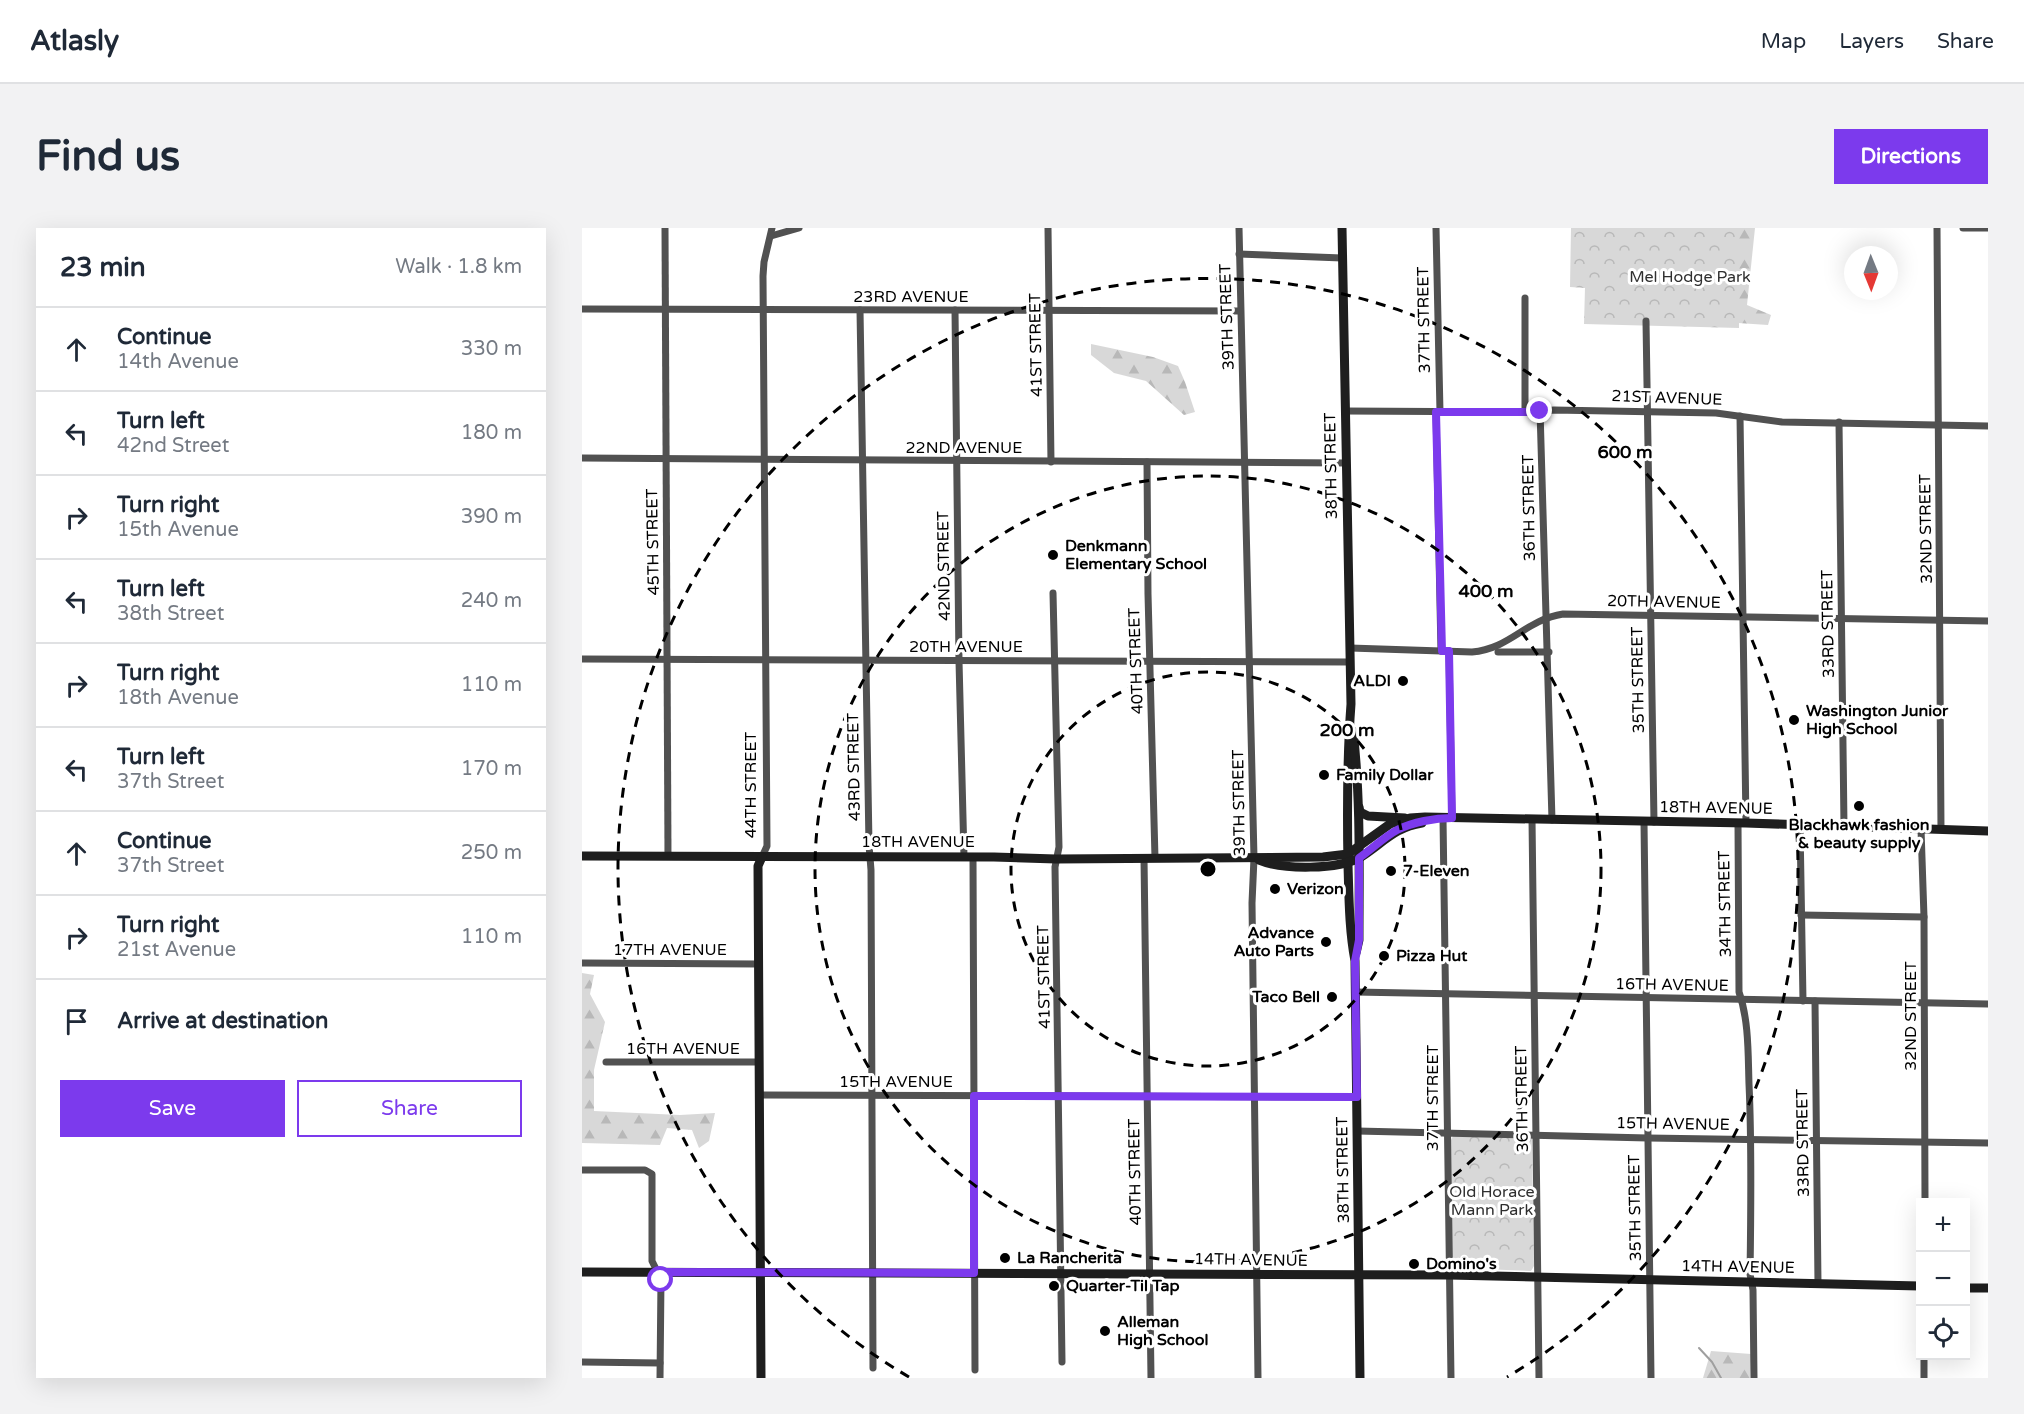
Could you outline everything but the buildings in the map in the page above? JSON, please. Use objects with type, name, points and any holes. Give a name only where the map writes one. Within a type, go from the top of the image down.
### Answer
[{"type":"street","name":"45TH STREET","points":[[665,228],[668,856]]},
{"type":"street","points":[[771,232],[799,228]]},
{"type":"street","name":"41ST STREET","points":[[1048,228],[1051,462]]},
{"type":"street","name":"39TH STREET","points":[[1239,228],[1254,858],[1252,914],[1258,1378]]},
{"type":"street","name":"38TH STREET","points":[[1342,228],[1351,704],[1359,807],[1359,940],[1355,961],[1355,992],[1360,1378]]},
{"type":"street","name":"37TH STREET","points":[[1436,228],[1448,818],[1446,1132],[1451,1378]]},
{"type":"street","name":"32ND STREET","points":[[1937,228],[1941,829]]},
{"type":"street","points":[[1963,228],[1988,228]]},
{"type":"street","name":"44TH STREET","points":[[761,1378],[758,866],[767,846],[764,262],[771,232]]},
{"type":"street","points":[[1239,254],[1342,258]]},
{"type":"street","points":[[1525,298],[1525,412]]},
{"type":"street","name":"23RD AVENUE","points":[[582,309],[1240,311]]},
{"type":"street","name":"43RD STREET","points":[[860,310],[870,857],[873,1368]]},
{"type":"street","name":"42ND STREET","points":[[955,310],[959,661],[969,857],[974,1096],[975,1370]]},
{"type":"street","name":"35TH STREET","points":[[1646,321],[1651,615],[1646,998],[1652,1378]]},
{"type":"street","name":"21ST AVENUE","points":[[1345,411],[1716,412],[1782,422],[1988,426]]},
{"type":"street","name":"36TH STREET","points":[[1540,411],[1545,617],[1549,652],[1552,820]]},
{"type":"street","name":"34TH STREET","points":[[1740,416],[1743,617],[1739,992],[1742,1000],[1748,1054],[1751,1138],[1750,1274],[1754,1378]]},
{"type":"street","name":"33RD STREET","points":[[1839,422],[1844,826]]},
{"type":"street","name":"22ND AVENUE","points":[[582,458],[1346,463]]},
{"type":"street","name":"40TH STREET","points":[[1147,462],[1155,858]]},
{"type":"street","name":"41ST STREET","points":[[1053,593],[1059,847],[1056,859],[1062,1362]]},
{"type":"street","name":"20TH AVENUE","points":[[1350,648],[1472,652],[1491,649],[1545,617],[1563,614],[1988,621]]},
{"type":"street","points":[[1498,652],[1549,652]]},
{"type":"street","name":"20TH AVENUE","points":[[582,658],[1350,662]]},
{"type":"street","name":"38TH STREET","points":[[1351,704],[1347,761],[1348,858],[1351,941],[1355,961]]},
{"type":"street","points":[[1359,807],[1360,812],[1368,816],[1410,818]]},
{"type":"street","name":"18TH AVENUE","points":[[582,855],[1056,859],[1254,858],[1267,863],[1289,866],[1333,865],[1348,858],[1390,824],[1410,818],[1988,831]]},
{"type":"street","name":"18TH AVENUE","points":[[1348,858],[1359,858],[1395,831],[1404,827],[1448,818]]},
{"type":"street","name":"36TH STREET","points":[[1532,819],[1539,1378]]},
{"type":"street","points":[[1800,825],[1803,1001]]},
{"type":"street","name":"32ND STREET","points":[[1921,829],[1924,917],[1925,1198]]},
{"type":"street","name":"40TH STREET","points":[[1144,858],[1151,1378]]},
{"type":"street","points":[[1801,915],[1924,917]]},
{"type":"street","name":"17TH AVENUE","points":[[582,963],[758,964]]},
{"type":"street","name":"16TH AVENUE","points":[[1355,992],[1988,1004]]},
{"type":"street","name":"33RD STREET","points":[[1815,1001],[1818,1284]]},
{"type":"street","name":"16TH AVENUE","points":[[606,1062],[759,1062]]},
{"type":"street","name":"15TH AVENUE","points":[[759,1095],[1357,1097]]},
{"type":"street","name":"15TH AVENUE","points":[[1357,1131],[1988,1143]]},
{"type":"street","points":[[582,1170],[645,1170],[652,1176],[652,1262],[661,1280],[660,1378]]},
{"type":"street","name":"14TH AVENUE","points":[[582,1272],[1449,1275],[1916,1286]]},
{"type":"street","points":[[1970,1288],[1988,1288]]},
{"type":"street","points":[[1924,1360],[1924,1378]]},
{"type":"street","points":[[582,1362],[660,1363]]},
{"type":"green space","name":"Mel Hodge Park","points":[[1571,228],[1739,228],[1739,328],[1584,324],[1585,288],[1570,287]]},
{"type":"green space","points":[[1736,228],[1755,228],[1747,305],[1771,315],[1768,325],[1738,323]]},
{"type":"green space","points":[[1091,344],[1153,357],[1178,366],[1195,412],[1184,415],[1146,381],[1114,373],[1091,355]]},
{"type":"green space","points":[[582,973],[594,975],[590,994],[605,1022],[594,1070],[594,1111],[680,1115],[715,1113],[709,1141],[699,1148],[692,1130],[667,1128],[660,1145],[582,1143]]},
{"type":"green space","name":"Old Horace Mann Park","points":[[1453,1136],[1529,1137],[1532,1139],[1534,1266],[1531,1271],[1454,1268],[1452,1261],[1451,1140]]},
{"type":"green space","points":[[1711,1351],[1751,1354],[1750,1378],[1703,1378]]},
{"type":"waterway","points":[[1699,1348],[1712,1362],[1721,1378]]},
{"type":"place","name":"Denkmann Elementary School","points":[[1053,555]]},
{"type":"place","name":"ALDI","points":[[1403,681]]},
{"type":"place","name":"Washington Junior High School","points":[[1794,720]]},
{"type":"place","name":"Family Dollar","points":[[1324,775]]},
{"type":"place","name":"Blackhawk fashion & beauty supply","points":[[1859,806]]},
{"type":"place","name":"7-Eleven","points":[[1391,871]]},
{"type":"place","name":"Verizon","points":[[1275,889]]},
{"type":"place","name":"Advance Auto Parts","points":[[1326,942]]},
{"type":"place","name":"Pizza Hut","points":[[1384,956]]},
{"type":"place","name":"Taco Bell","points":[[1332,997]]},
{"type":"place","name":"La Rancherita","points":[[1005,1258]]},
{"type":"place","name":"Domino's","points":[[1414,1264]]},
{"type":"place","name":"Quarter-Til Tap","points":[[1054,1286]]},
{"type":"place","name":"Alleman High School","points":[[1105,1331]]},
{"type":"route","points":[[661,1280],[657,1272],[974,1273],[974,1096],[1357,1097],[1355,961],[1359,940],[1359,858],[1395,831],[1404,827],[1452,818],[1449,651],[1442,651],[1436,412],[1540,411]]}]
